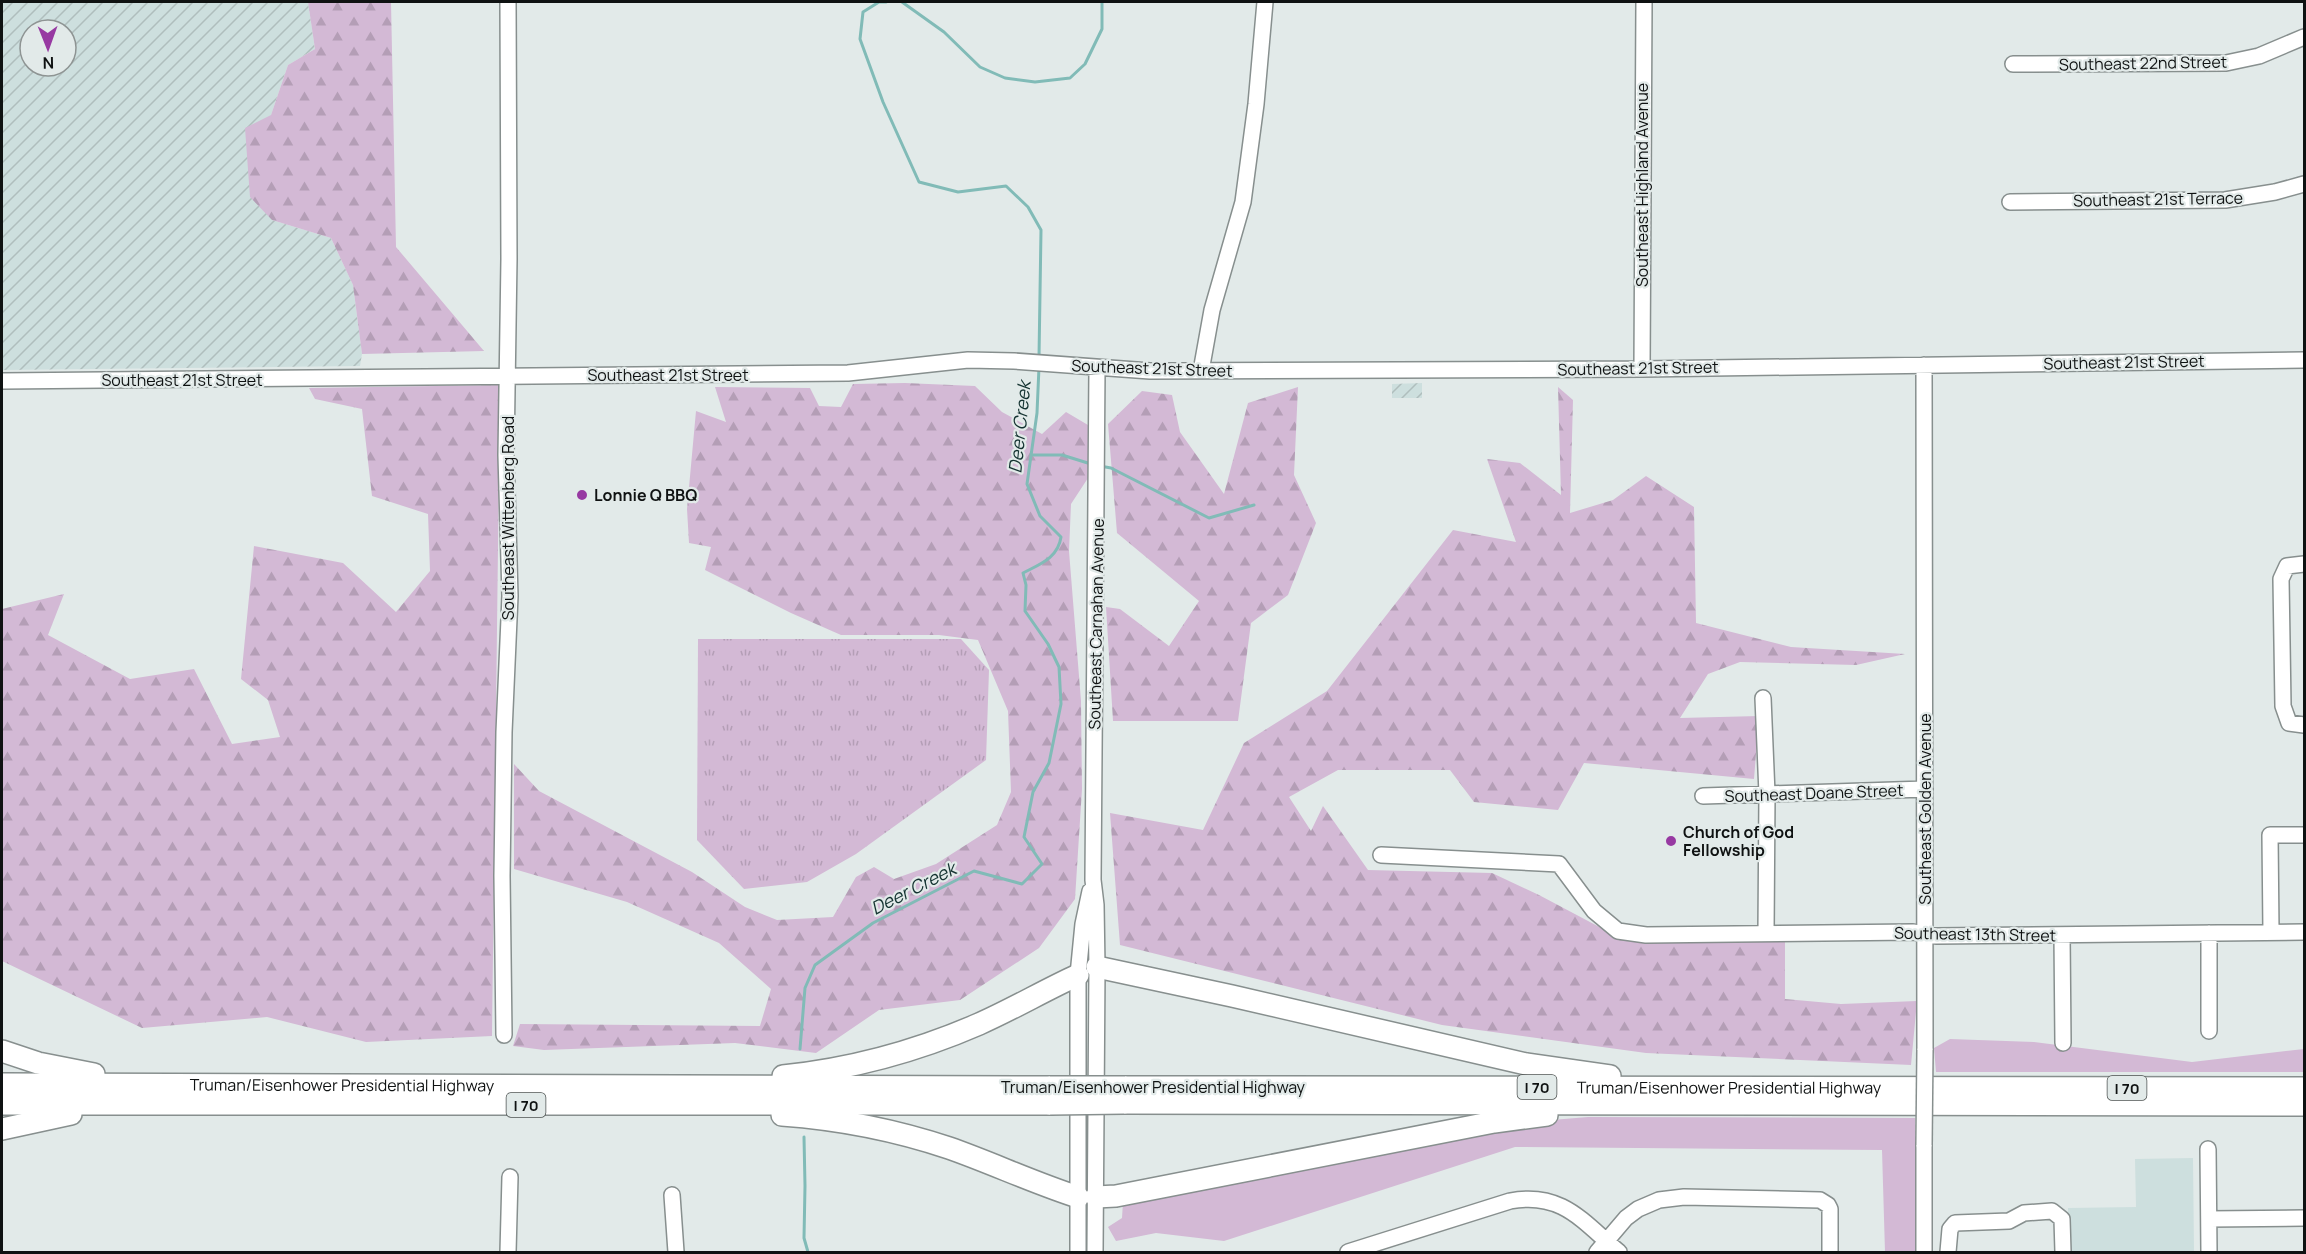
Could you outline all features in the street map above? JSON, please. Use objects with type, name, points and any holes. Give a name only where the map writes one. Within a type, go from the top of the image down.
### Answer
[{"type":"highway","points":[[669,1087],[789,1075],[842,1067],[896,1055],[981,1023],[1088,971],[1232,996],[1526,1064],[1598,1075],[1703,1079],[1781,1088]]},
{"type":"highway","points":[[2,1051],[70,1071],[184,1084]]},
{"type":"highway","name":"Truman/Eisenhower Presidential Highway","points":[[2,1084],[669,1087],[1050,1095]]},
{"type":"highway","name":"Truman/Eisenhower Presidential Highway","points":[[2,1104],[620,1103],[1050,1095],[1781,1088],[2304,1088]]},
{"type":"highway","name":"Truman/Eisenhower Presidential Highway","points":[[1124,1095],[1675,1104],[2304,1105]]},
{"type":"highway","points":[[620,1103],[689,1112],[788,1116],[855,1124],[951,1149],[1036,1184],[1087,1197],[1116,1196],[1494,1122],[1554,1114],[1675,1104]]},
{"type":"highway","points":[[2,1130],[47,1118],[144,1104]]},
{"type":"highway","points":[[2169,1104],[2234,1112],[2304,1115]]},
{"type":"street","name":"Southeast Wittenberg Road","points":[[504,1035],[502,864],[510,596],[506,455],[508,2]]},
{"type":"street","points":[[1201,371],[1212,310],[1244,202],[1265,2]]},
{"type":"street","name":"Southeast Highland Avenue","points":[[1642,369],[1644,2]]},
{"type":"street","name":"Southeast 22nd Street","points":[[2013,64],[2226,63],[2259,56],[2304,37]]},
{"type":"street","name":"Southeast 21st Terrace","points":[[2010,202],[2213,201],[2250,197],[2304,184]]},
{"type":"street","name":"Southeast 21st Street","points":[[2,381],[849,373],[968,360],[1150,371],[1642,369],[2304,360]]},
{"type":"street","name":"Southeast Golden Avenue","points":[[1924,365],[1924,1252]]},
{"type":"street","name":"Southeast Carnahan Avenue","points":[[1087,1197],[1088,971],[1083,924],[1093,879],[1097,368]]},
{"type":"street","points":[[2304,564],[2287,566],[2281,579],[2283,706],[2289,723],[2304,725]]},
{"type":"street","points":[[1763,698],[1767,794],[1766,932]]},
{"type":"street","name":"Southeast Doane Street","points":[[1703,796],[1925,789]]},
{"type":"street","points":[[2271,932],[2270,835],[2304,835]]},
{"type":"street","name":"Southeast 13th Street","points":[[1381,855],[1559,864],[1594,911],[1618,931],[1646,935],[1766,932],[1913,932],[1936,936],[2304,932]]},
{"type":"street","points":[[2208,933],[2209,1031]]},
{"type":"street","points":[[2062,935],[2063,1043]]},
{"type":"street","points":[[2208,1149],[2209,1252]]},
{"type":"street","points":[[508,1252],[510,1177]]},
{"type":"street","points":[[672,1195],[676,1252]]},
{"type":"street","points":[[1078,1252],[1087,1197]]},
{"type":"street","points":[[1087,1197],[1095,1252]]},
{"type":"street","points":[[1602,1247],[1626,1218],[1638,1209],[1668,1198],[1818,1199],[1825,1202],[1830,1209],[1830,1252]]},
{"type":"street","points":[[1348,1252],[1520,1199],[1542,1200],[1565,1207],[1602,1247],[1619,1252]]},
{"type":"street","points":[[1948,1252],[1950,1229],[1955,1223],[2009,1221],[2024,1213],[2052,1211],[2062,1219],[2063,1252]]},
{"type":"street","points":[[2209,1220],[2304,1218]]},
{"type":"shaded area","points":[[2,2],[308,2],[315,49],[288,65],[271,115],[272,220],[331,238],[353,285],[362,354],[360,366],[2,370]]},
{"type":"shaded area","points":[[1422,383],[1422,398],[1392,398],[1392,384]]},
{"type":"shaded area","points":[[2193,1158],[2194,1252],[2068,1252],[2068,1208],[2136,1207],[2135,1159]]},
{"type":"green space","points":[[308,2],[391,2],[396,247],[484,351],[362,354],[353,285],[331,238],[272,220],[250,197],[245,128],[271,115],[288,65],[315,49]]},
{"type":"green space","points":[[905,383],[975,386],[1002,412],[1042,434],[1066,412],[1088,425],[1088,478],[1071,504],[1069,551],[1081,701],[1082,789],[1075,899],[1039,948],[960,1000],[879,1010],[816,1053],[735,1043],[544,1050],[513,1046],[520,1024],[760,1026],[771,989],[719,943],[627,902],[514,869],[514,764],[539,791],[692,872],[745,907],[777,920],[833,917],[856,877],[874,867],[894,879],[936,864],[997,825],[1011,792],[1008,711],[978,640],[939,635],[841,635],[705,570],[711,547],[689,543],[687,509],[696,411],[726,422],[715,387],[810,388],[819,406],[841,407],[853,384]]},
{"type":"green space","points":[[500,385],[492,1036],[366,1042],[267,1017],[142,1028],[2,961],[2,609],[64,594],[48,635],[130,679],[194,669],[232,744],[280,737],[268,700],[241,679],[254,546],[343,563],[396,612],[430,571],[428,514],[372,496],[362,409],[315,399],[309,388]]},
{"type":"green space","points":[[1298,387],[1294,475],[1316,523],[1288,595],[1251,623],[1238,721],[1113,721],[1106,607],[1120,609],[1169,646],[1199,601],[1117,533],[1108,424],[1142,391],[1172,395],[1180,432],[1224,494],[1248,403]]},
{"type":"green space","points":[[1558,387],[1573,400],[1570,513],[1613,500],[1646,476],[1694,507],[1696,623],[1791,647],[1905,654],[1856,665],[1740,662],[1708,674],[1680,718],[1759,716],[1754,779],[1584,763],[1558,810],[1474,802],[1450,770],[1338,770],[1289,797],[1311,831],[1323,806],[1368,870],[1492,873],[1622,939],[1652,943],[1785,941],[1785,999],[1841,1004],[1917,1001],[1911,1065],[1646,1053],[1442,1025],[1120,945],[1110,813],[1203,830],[1244,743],[1327,691],[1453,530],[1516,542],[1487,459],[1520,463],[1561,495]]},
{"type":"green space","points":[[698,639],[961,639],[989,670],[986,760],[856,854],[807,882],[744,889],[697,840]]},
{"type":"green space","points":[[1950,1039],[2034,1042],[2192,1062],[2304,1049],[2304,1072],[1936,1072],[1934,1048]]},
{"type":"green space","points":[[1588,1117],[1915,1118],[1917,1252],[1885,1252],[1882,1150],[1515,1147],[1224,1241],[1156,1233],[1116,1241],[1108,1227],[1122,1218],[1123,1202],[1540,1121]]},
{"type":"waterway","name":"Deer Creek","points":[[886,2],[879,2],[863,12],[860,39],[883,102],[919,182],[958,192],[1006,186],[1028,207],[1041,230],[1039,357]]},
{"type":"waterway","name":"Deer Creek","points":[[902,2],[944,32],[980,67],[1005,78],[1035,82],[1070,78],[1085,64],[1102,29],[1102,2]]},
{"type":"waterway","name":"Deer Creek","points":[[800,1049],[805,988],[815,965],[873,923],[974,871],[1022,884],[1042,864],[1024,837],[1033,792],[1049,763],[1061,704],[1059,667],[1048,644],[1025,611],[1026,585],[1023,573],[1052,555],[1061,537],[1040,516],[1027,484],[1037,413],[1039,367]]},
{"type":"waterway","points":[[1031,455],[1062,455],[1091,464]]},
{"type":"waterway","points":[[1100,466],[1111,468],[1209,518],[1254,505]]},
{"type":"waterway","name":"Deer Creek","points":[[804,1137],[804,1238],[808,1252]]},
{"type":"place","name":"Lonnie Q BBQ","points":[[582,495]]},
{"type":"place","name":"Church of God Fellowship","points":[[1671,841]]}]
